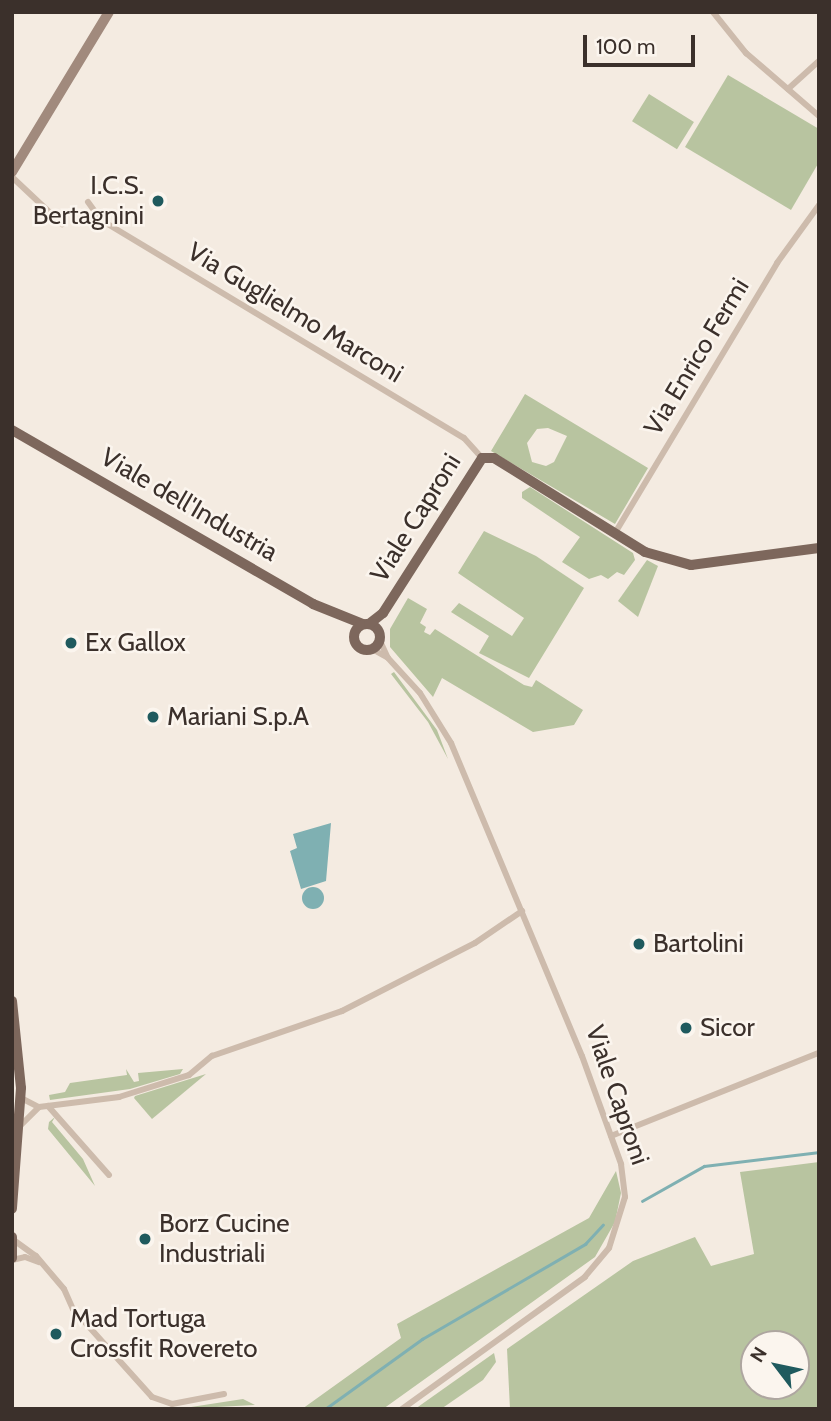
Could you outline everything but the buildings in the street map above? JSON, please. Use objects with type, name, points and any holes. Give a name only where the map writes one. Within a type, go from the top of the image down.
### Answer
[{"type":"main road","name":"Viale dell'Industria","points":[[12,429],[344,620],[366,624]]},
{"type":"main road","name":"Viale Caproni","points":[[377,641],[383,613],[482,458],[494,458],[615,533]]},
{"type":"main road","points":[[615,533],[645,552],[691,565],[819,548]]},
{"type":"main road","name":"Viale Caproni","points":[[377,641],[358,647],[354,635],[383,613]]},
{"type":"main road","name":"Viale dell'Industria","points":[[344,620],[354,635]]},
{"type":"main road","name":"Viale Caproni","points":[[366,624],[377,641]]},
{"type":"main road","points":[[12,1001],[21,1098],[21,1125],[12,1209]]},
{"type":"main road","points":[[12,1035],[16,1091],[12,1153]]},
{"type":"main road","points":[[12,1259],[13,1239]]},
{"type":"street","points":[[62,224],[12,175],[109,12]]},
{"type":"street","points":[[713,12],[746,53],[819,116]]},
{"type":"street","points":[[788,89],[819,61]]},
{"type":"street","name":"Via Guglielmo Marconi","points":[[88,202],[101,220],[464,438],[482,458]]},
{"type":"street","name":"Via Enrico Fermi","points":[[615,533],[777,263],[819,205]]},
{"type":"street","name":"Viale Caproni","points":[[377,641],[388,658],[420,693],[451,743],[522,911],[611,1136],[621,1164],[625,1197],[615,1234],[592,1270],[402,1409]]},
{"type":"street","points":[[21,1098],[39,1107],[119,1097],[190,1075],[212,1056],[394,987],[475,943],[522,911]]},
{"type":"street","points":[[611,1136],[819,1053]]},
{"type":"street","points":[[48,1106],[110,1175]]},
{"type":"street","points":[[21,1125],[39,1107]]},
{"type":"street","points":[[13,1239],[41,1263],[64,1289],[73,1309],[152,1397],[172,1404],[224,1394]]},
{"type":"street","points":[[12,1259],[25,1257],[41,1263]]},
{"type":"green space","points":[[728,75],[819,129],[819,162],[791,210],[685,147]]},
{"type":"green space","points":[[649,94],[694,122],[677,149],[632,121]]},
{"type":"green space","points":[[525,394],[648,468],[615,524],[491,451]],"holes":[[[548,428],[567,436],[554,462],[546,466],[532,462],[527,443],[537,429]]]},
{"type":"green space","points":[[530,487],[633,553],[635,560],[624,575],[617,572],[608,579],[601,575],[589,579],[562,562],[580,537],[522,498],[522,492]]},
{"type":"green space","points":[[484,531],[536,556],[584,588],[529,678],[479,653],[489,636],[451,612],[459,603],[512,636],[524,618],[458,573]]},
{"type":"green space","points":[[647,560],[658,566],[638,617],[618,601]]},
{"type":"green space","points":[[408,598],[427,609],[420,623],[426,627],[424,632],[430,635],[435,629],[524,685],[532,687],[536,680],[583,710],[574,725],[533,732],[442,678],[433,697],[390,647],[390,629]]},
{"type":"green space","points":[[394,672],[437,730],[448,759],[428,722],[391,674]]},
{"type":"green space","points":[[126,1069],[134,1082],[139,1081],[138,1073],[183,1069],[180,1074],[130,1089],[50,1100],[49,1095],[65,1092],[70,1083],[127,1075]]},
{"type":"green space","points":[[206,1074],[152,1119],[134,1098],[135,1096]]},
{"type":"green space","points":[[55,1117],[52,1122],[83,1159],[95,1186],[48,1129],[49,1122]]},
{"type":"green space","points":[[819,1162],[819,1409],[510,1409],[507,1349],[633,1261],[695,1237],[711,1266],[754,1254],[740,1172]]},
{"type":"green space","points":[[616,1171],[621,1193],[615,1222],[595,1257],[383,1409],[302,1409],[401,1338],[397,1324],[589,1218]]},
{"type":"green space","points":[[494,1353],[496,1362],[483,1380],[441,1409],[415,1409]]},
{"type":"green space","points":[[243,1399],[255,1405],[178,1409]]},
{"type":"water","points":[[331,823],[326,881],[301,889],[290,851],[297,848],[293,834]]},
{"type":"water","points":[[313,887],[321,890],[324,898],[321,906],[313,909],[305,906],[302,898],[305,890]]},
{"type":"waterway","points":[[642,1201],[704,1166],[819,1152]]},
{"type":"waterway","points":[[325,1409],[422,1339],[585,1244],[603,1225]]},
{"type":"place","name":"I.C.S. Bertagnini","points":[[158,201]]},
{"type":"place","name":"Ex Gallox","points":[[71,643]]},
{"type":"place","name":"Mariani S.p.A","points":[[153,717]]},
{"type":"place","name":"Bartolini","points":[[639,944]]},
{"type":"place","name":"Sicor","points":[[686,1028]]},
{"type":"place","name":"Borz Cucine Industriali","points":[[145,1239]]},
{"type":"place","name":"Mad Tortuga Crossfit Rovereto","points":[[56,1334]]}]
